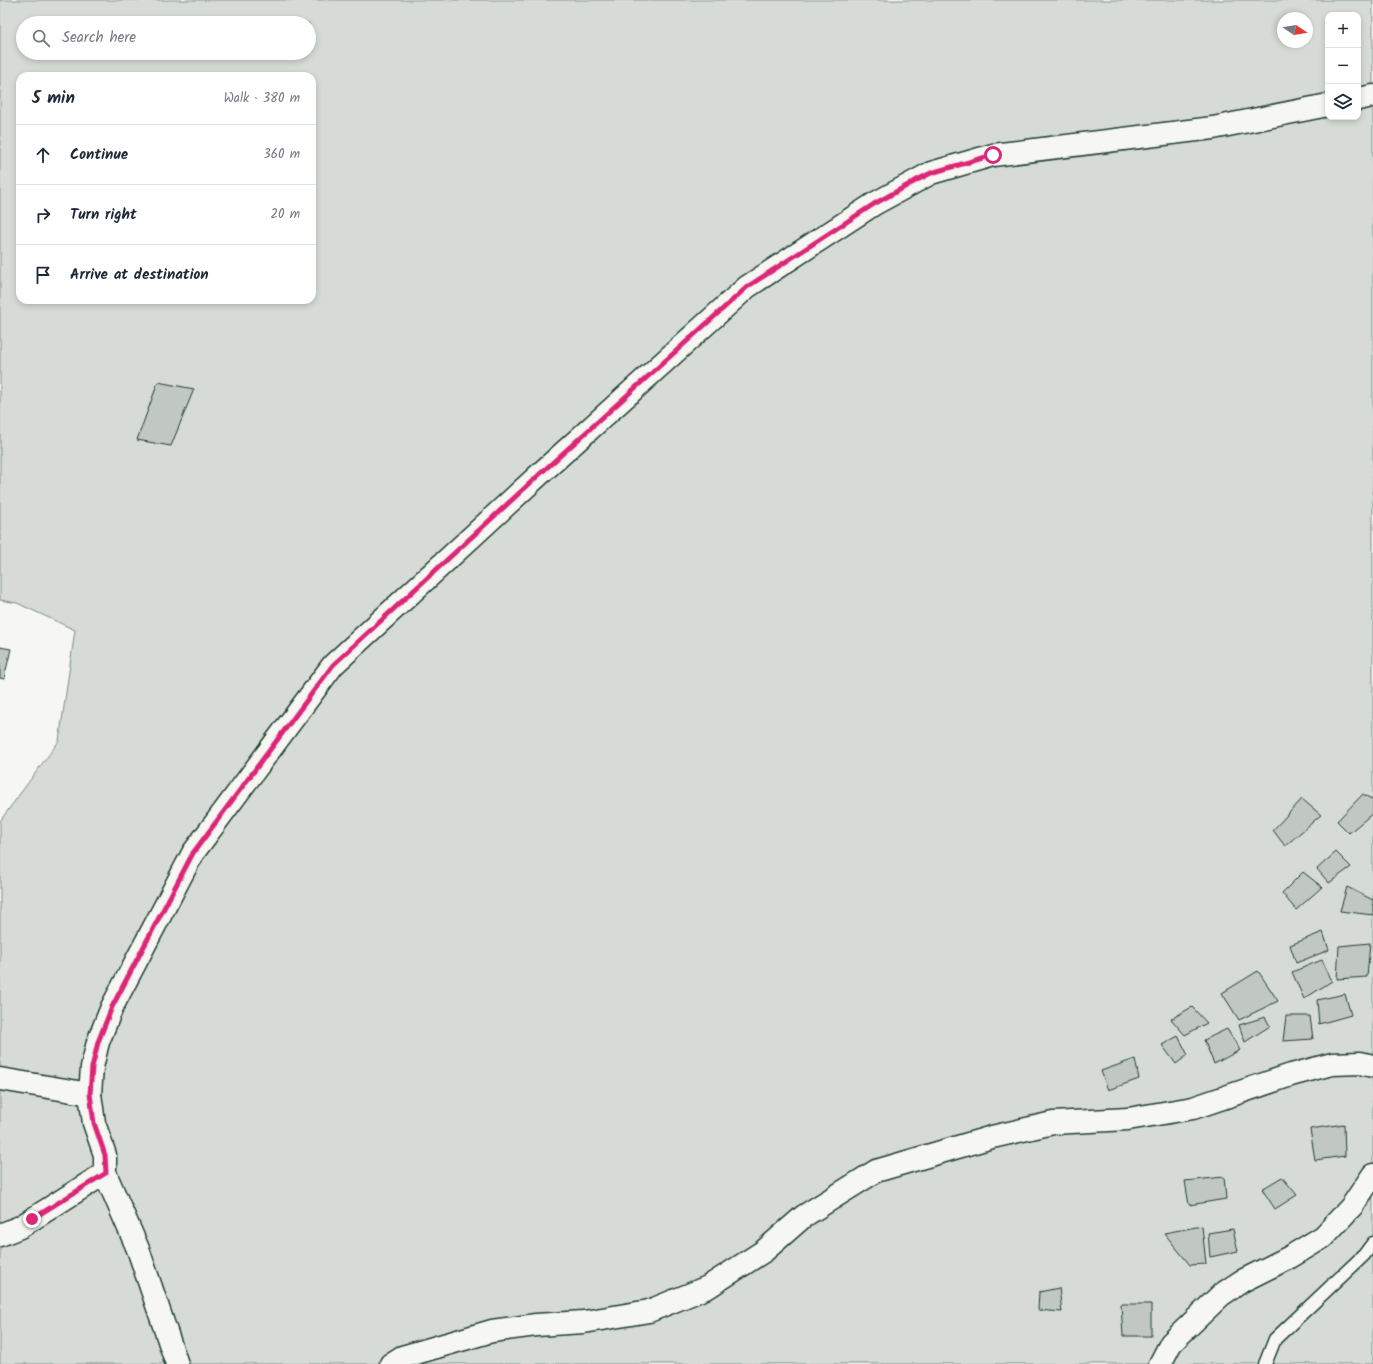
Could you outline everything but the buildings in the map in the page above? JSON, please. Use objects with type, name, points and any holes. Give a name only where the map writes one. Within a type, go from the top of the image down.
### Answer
[{"type":"street","points":[[1361,98],[1373,96]]},
{"type":"street","points":[[177,1364],[138,1249],[106,1173],[105,1155],[94,1123],[90,1094],[92,1067],[96,1048],[112,1007],[193,853],[333,665],[552,463],[747,287],[874,204],[931,173],[993,155],[1213,128],[1325,106]]},
{"type":"street","points":[[391,1364],[402,1356],[492,1331],[536,1325],[584,1322],[649,1311],[708,1287],[764,1250],[804,1216],[876,1171],[992,1137],[1053,1123],[1128,1119],[1193,1108],[1291,1075],[1332,1064],[1360,1063],[1373,1066]]},
{"type":"street","points":[[0,1079],[90,1094]]},
{"type":"street","points":[[0,1235],[20,1227],[106,1173]]},
{"type":"street","points":[[1160,1364],[1171,1343],[1221,1295],[1242,1281],[1290,1257],[1323,1237],[1352,1206],[1373,1175]]},
{"type":"lane","points":[[1265,1364],[1275,1339],[1364,1256],[1373,1243]]},
{"type":"shaded area","points":[[0,0],[1373,0],[1373,1364],[0,1364],[0,821],[59,741],[75,630],[17,603],[0,600]]},
{"type":"route","points":[[32,1219],[106,1173],[105,1155],[94,1123],[90,1094],[92,1067],[98,1042],[112,1007],[193,853],[333,665],[541,473],[747,287],[874,204],[919,179],[931,173],[993,155]]}]
